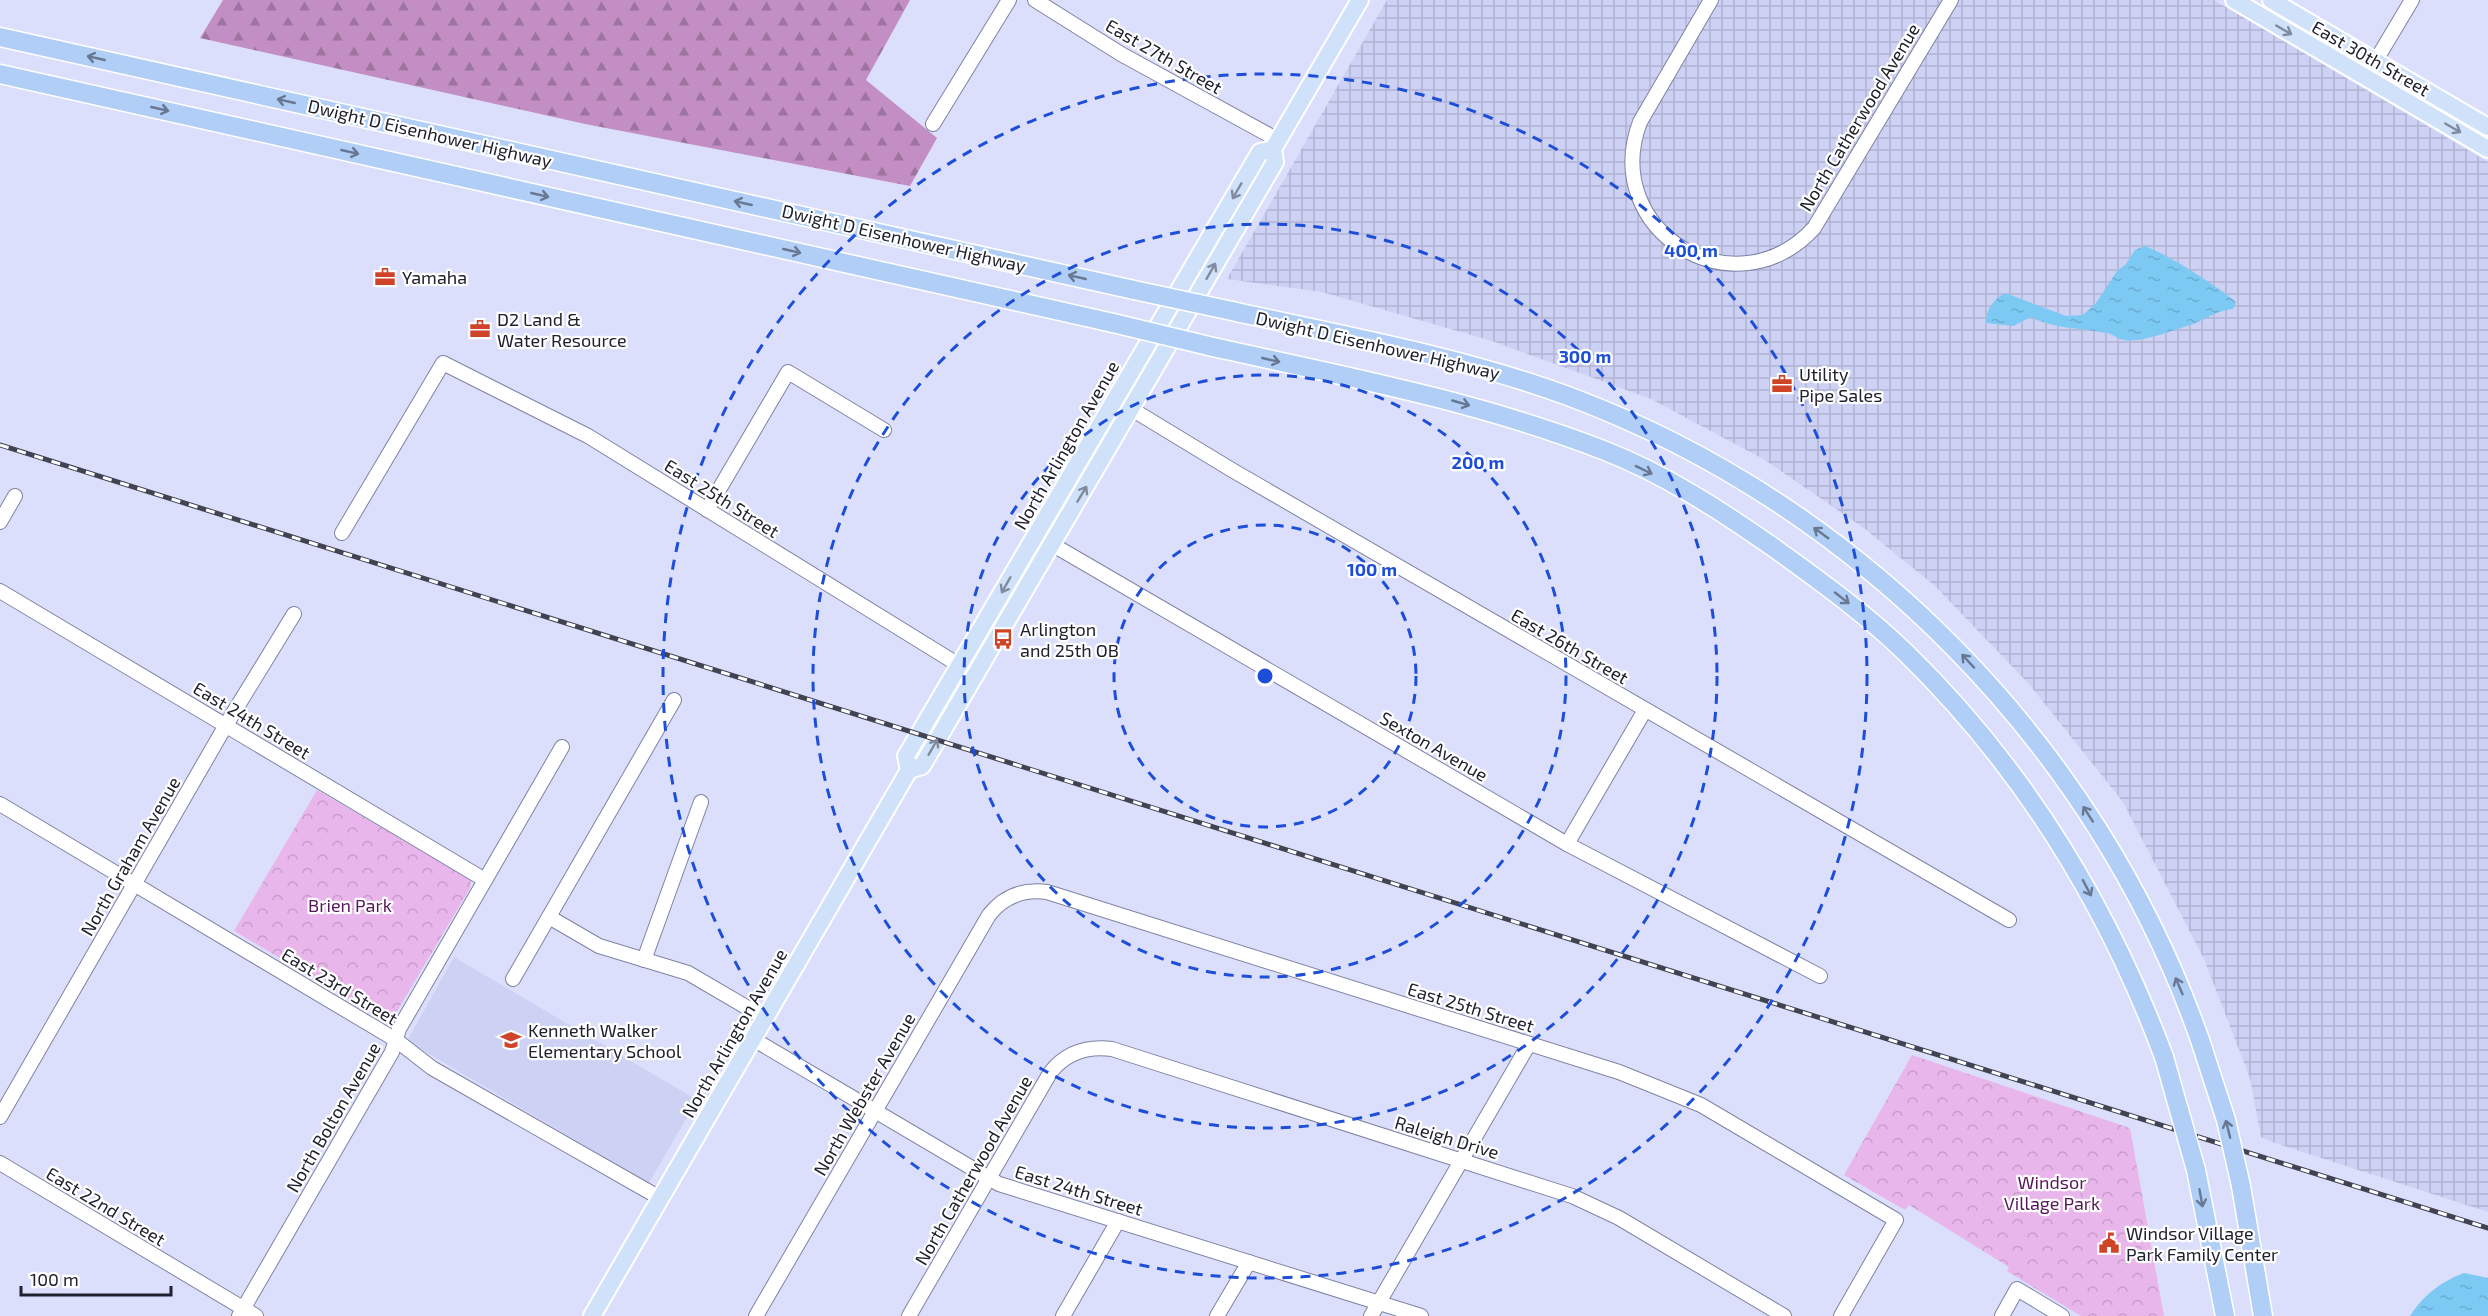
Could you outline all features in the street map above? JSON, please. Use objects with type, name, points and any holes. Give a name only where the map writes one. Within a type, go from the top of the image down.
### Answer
[{"type":"highway","name":"Dwight D Eisenhower Highway","points":[[0,37],[1466,364],[1565,395],[1628,421],[1701,457],[1774,500],[1828,538],[1884,582],[1953,645],[2004,701],[2045,752],[2096,825],[2127,878],[2167,955],[2200,1040],[2226,1120],[2241,1186],[2264,1316]]},
{"type":"highway","name":"Dwight D Eisenhower Highway","points":[[0,74],[1447,399],[1534,425],[1606,451],[1673,484],[1736,521],[1845,601],[1904,651],[2000,757],[2034,803],[2072,862],[2109,930],[2136,986],[2164,1057],[2196,1170],[2205,1225],[2225,1316]]},
{"type":"highway","points":[[2205,1225],[2213,1316]]},
{"type":"main road","name":"North Arlington Avenue","points":[[909,770],[922,766],[1275,162],[1275,145],[1360,0]]},
{"type":"main road","name":"East 30th Street","points":[[2234,0],[2488,149]]},
{"type":"main road","name":"East 30th Street","points":[[2271,0],[2488,127]]},
{"type":"main road","name":"North Arlington Avenue","points":[[592,1316],[909,770],[906,756],[1260,152],[1275,145]]},
{"type":"street","points":[[933,124],[1010,0]]},
{"type":"street","name":"East 27th Street","points":[[1035,0],[1275,145]]},
{"type":"street","name":"North Catherwood Avenue","points":[[1711,0],[1642,115],[1635,135],[1632,156],[1633,175],[1637,193],[1649,219],[1676,246],[1714,262],[1742,264],[1764,260],[1779,254],[1807,234],[1822,217],[1951,0]]},
{"type":"street","points":[[2366,77],[2412,0]]},
{"type":"street","name":"East 25th Street","points":[[342,533],[443,363],[588,436],[975,675]]},
{"type":"street","points":[[707,510],[788,372],[884,430]]},
{"type":"street","name":"East 26th Street","points":[[1116,399],[1645,710],[2009,920]]},
{"type":"street","points":[[0,522],[15,495]]},
{"type":"street","name":"Sexton Avenue","points":[[1036,535],[1567,844],[1820,976]]},
{"type":"street","name":"East 24th Street","points":[[0,591],[485,880]]},
{"type":"street","name":"North Graham Avenue","points":[[0,1117],[226,725],[294,614]]},
{"type":"street","points":[[513,979],[674,700]]},
{"type":"street","points":[[1567,844],[1645,710]]},
{"type":"street","name":"North Bolton Avenue","points":[[241,1312],[392,1052],[399,1029],[562,747]]},
{"type":"street","points":[[644,960],[701,802]]},
{"type":"street","name":"East 23rd Street","points":[[0,804],[396,1040],[432,1068],[660,1198]]},
{"type":"street","name":"East 25th Street","points":[[1011,897],[1031,891],[1047,892],[1639,1078],[1692,1101],[1896,1220],[1841,1316]]},
{"type":"street","name":"North Webster Avenue","points":[[756,1316],[985,920],[994,909],[1011,897]]},
{"type":"street","points":[[549,916],[599,946],[700,979],[765,1018]]},
{"type":"street","name":"East 24th Street","points":[[753,1039],[999,1184],[1420,1316]]},
{"type":"street","points":[[1371,1316],[1529,1044]]},
{"type":"street","name":"Raleigh Drive","points":[[1078,1051],[1095,1047],[1112,1049],[1554,1189],[1598,1207],[1784,1316]]},
{"type":"street","name":"North Catherwood Avenue","points":[[909,1316],[1050,1073],[1060,1062],[1078,1051]]},
{"type":"street","name":"East 22nd Street","points":[[0,1163],[241,1312],[256,1316]]},
{"type":"street","points":[[1063,1316],[1118,1221]]},
{"type":"street","points":[[1217,1316],[1249,1262]]},
{"type":"street","points":[[2002,1316],[2017,1289],[2062,1316]]},
{"type":"shaded area","points":[[1387,0],[2214,0],[2488,162],[2488,1212],[2261,1137],[2250,1078],[2204,959],[2123,802],[2028,683],[1935,586],[1865,529],[1765,460],[1651,399],[1492,341],[1322,292],[1227,279]]},
{"type":"shaded area","points":[[454,957],[697,1100],[649,1183],[407,1041]]},
{"type":"green space","points":[[223,0],[910,0],[866,80],[937,138],[910,186],[585,124],[200,38]]},
{"type":"green space","name":"Brien Park","points":[[317,790],[471,880],[470,888],[390,1023],[234,931]]},
{"type":"green space","name":"Windsor Village Park","points":[[1912,1055],[2130,1128],[2164,1316],[2081,1316],[2007,1271],[2009,1267],[1909,1205],[1905,1210],[1844,1175]]},
{"type":"green space","points":[[2076,1177],[2083,1204],[2041,1214],[2034,1187]]},
{"type":"water","points":[[2145,246],[2180,264],[2216,287],[2236,302],[2233,309],[2221,311],[2193,324],[2164,333],[2131,340],[2107,333],[2049,324],[2031,317],[2013,326],[1986,323],[1991,305],[2005,293],[2066,316],[2083,315],[2096,303],[2117,271],[2126,264],[2135,250]]},
{"type":"water","points":[[2464,1273],[2488,1278],[2488,1316],[2410,1316],[2434,1290]]},
{"type":"railway","points":[[0,445],[2488,1228]]},
{"type":"place","name":"Yamaha","points":[[385,277]]},
{"type":"place","name":"D2 Land & Water Resource","points":[[480,329]]},
{"type":"place","name":"Utility Pipe Sales","points":[[1782,384]]},
{"type":"place","name":"Arlington and 25th OB","points":[[1003,639]]},
{"type":"place","name":"Kenneth Walker Elementary School","points":[[511,1040]]},
{"type":"place","name":"Windsor Village Park Family Center","points":[[2109,1243]]}]
